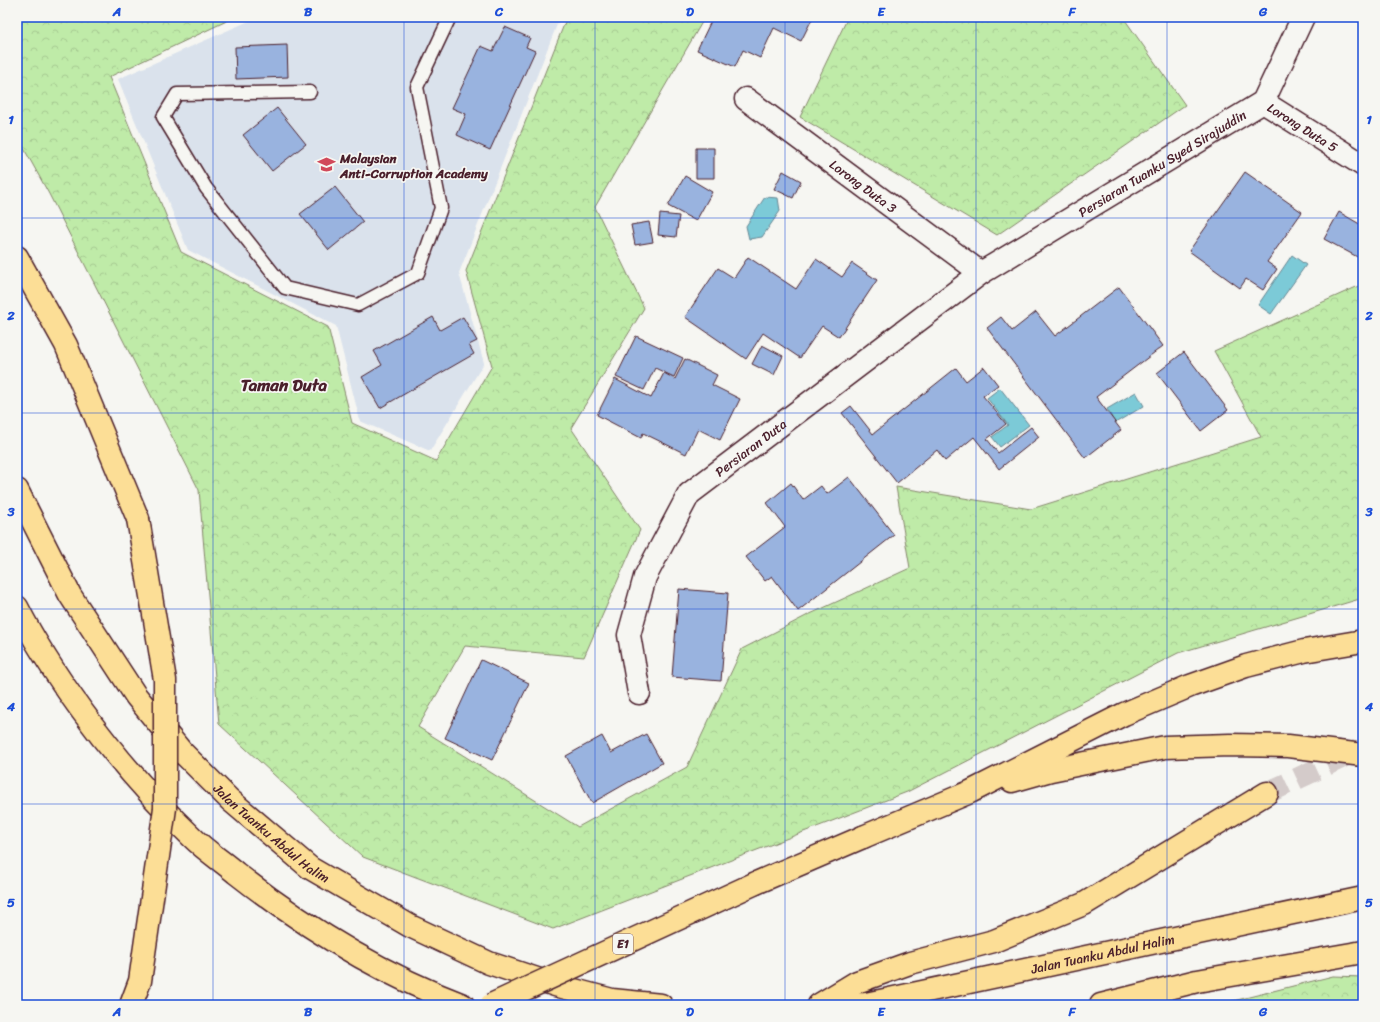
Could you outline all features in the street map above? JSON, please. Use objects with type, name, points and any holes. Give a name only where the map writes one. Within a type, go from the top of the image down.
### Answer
[{"type":"main road","points":[[17,257],[66,345],[138,519],[165,680],[165,808],[140,981],[131,1005]]},
{"type":"main road","name":"Jalan Tuanku Abdul Halim","points":[[17,490],[70,595],[136,696],[182,751],[230,800],[310,868],[410,926],[489,963],[554,985],[612,1000],[661,1005]]},
{"type":"main road","points":[[17,607],[28,630],[66,689],[105,743],[194,839],[272,902],[346,950],[442,997],[463,1005]]},
{"type":"main road","points":[[970,792],[1124,714],[1190,686],[1246,666],[1289,655],[1363,641]]},
{"type":"main road","points":[[970,792],[1050,770],[1165,747],[1230,744],[1288,746],[1363,755]]},
{"type":"main road","name":"E1","points":[[491,1005],[756,883],[970,792]]},
{"type":"main road","points":[[819,1005],[857,982],[910,963],[994,941],[1084,904],[1268,793]]},
{"type":"main road","name":"Jalan Tuanku Abdul Halim","points":[[841,1005],[866,1004],[1363,898]]},
{"type":"main road","points":[[1102,1005],[1197,981],[1363,952]]},
{"type":"street","points":[[1263,102],[1303,17]]},
{"type":"street","name":"Lorong Duta 3","points":[[746,99],[981,273]]},
{"type":"street","name":"Lorong Duta 5","points":[[1263,102],[1363,165]]},
{"type":"street","name":"Persiaran Tuanku Syed Sirajuddin","points":[[981,273],[1263,102]]},
{"type":"street","name":"Persiaran Duta","points":[[639,692],[629,635],[645,577],[690,494],[981,273]]},
{"type":"lane","points":[[310,92],[177,94],[163,117],[206,188],[285,288],[358,305],[418,273],[441,208],[416,87],[450,17]]},
{"type":"shaded area","name":"Malaysian Anti-Corruption Academy","points":[[258,17],[560,17],[459,273],[484,363],[430,451],[360,421],[336,326],[188,250],[118,79]]},
{"type":"green space","points":[[17,17],[235,17],[109,77],[181,252],[328,327],[352,423],[436,461],[492,366],[466,271],[567,17],[705,17],[595,207],[644,308],[571,428],[640,530],[584,657],[465,646],[418,727],[578,827],[687,767],[742,649],[808,615],[910,568],[896,487],[1031,509],[1261,437],[1214,351],[1363,284],[1363,598],[1178,653],[907,792],[553,929],[363,857],[219,724],[199,490],[49,194],[17,136]]},
{"type":"green space","points":[[848,17],[1123,17],[1185,105],[997,235],[800,117]]},
{"type":"green space","points":[[1333,976],[1363,977],[1363,1005],[1217,1005]]},
{"type":"water","points":[[765,197],[778,198],[780,211],[762,237],[749,239],[746,226]]},
{"type":"water","points":[[1292,255],[1306,265],[1271,314],[1258,305]]},
{"type":"water","points":[[1000,388],[1029,425],[1000,447],[992,437],[1008,425],[987,398]]},
{"type":"water","points":[[1136,392],[1144,406],[1115,423],[1107,409]]},
{"type":"building","points":[[713,17],[813,17],[801,41],[774,28],[760,58],[743,50],[735,67],[697,50]]},
{"type":"building","points":[[505,27],[530,38],[526,47],[535,51],[490,150],[457,135],[466,114],[452,108],[481,46],[493,51]]},
{"type":"building","points":[[287,45],[288,77],[236,79],[235,47]]},
{"type":"building","points":[[277,108],[306,144],[272,171],[243,135]]},
{"type":"building","points":[[696,148],[714,148],[714,178],[696,178]]},
{"type":"building","points":[[783,171],[801,181],[793,198],[774,189]]},
{"type":"building","points":[[1245,172],[1302,212],[1267,262],[1277,269],[1263,290],[1246,279],[1240,288],[1189,251]]},
{"type":"building","points":[[685,176],[712,192],[696,221],[668,206]]},
{"type":"building","points":[[335,187],[363,222],[329,250],[300,214]]},
{"type":"building","points":[[1339,212],[1363,226],[1363,260],[1324,239]]},
{"type":"building","points":[[660,214],[679,216],[676,237],[658,235]]},
{"type":"building","points":[[649,222],[653,242],[635,245],[631,225]]},
{"type":"building","points":[[748,257],[796,289],[816,259],[842,277],[852,263],[877,280],[839,337],[822,326],[800,358],[763,333],[746,359],[685,317],[718,268],[734,278]]},
{"type":"building","points":[[1119,287],[1163,346],[1096,397],[1121,430],[1085,458],[987,328],[1001,317],[1012,331],[1036,312],[1055,336]]},
{"type":"building","points":[[433,317],[440,330],[463,317],[477,341],[469,345],[474,354],[380,408],[362,377],[382,365],[374,351]]},
{"type":"building","points":[[636,336],[683,358],[674,377],[655,368],[644,390],[616,377]]},
{"type":"building","points":[[762,345],[783,356],[774,375],[752,364]]},
{"type":"building","points":[[1184,352],[1228,410],[1201,431],[1157,373]]},
{"type":"building","points":[[685,359],[717,375],[712,385],[740,399],[720,440],[698,429],[686,454],[643,433],[641,438],[597,415],[615,379],[651,398],[664,373],[675,379]]},
{"type":"building","points":[[984,367],[998,385],[983,396],[1006,424],[987,439],[998,453],[1031,427],[1039,437],[999,469],[974,437],[945,461],[937,450],[897,483],[842,413],[851,406],[873,434],[956,368],[966,381]]},
{"type":"building","points":[[849,477],[894,535],[798,611],[772,576],[765,581],[746,557],[785,527],[767,503],[791,483],[803,500],[821,486],[827,494]]},
{"type":"building","points":[[679,589],[728,593],[721,681],[672,677]]},
{"type":"building","points":[[481,660],[529,683],[492,760],[445,738]]},
{"type":"building","points":[[646,734],[662,763],[592,803],[566,756],[602,736],[611,753]]},
{"type":"tunnel","points":[[1267,793],[1358,750]]},
{"type":"place","name":"Malaysian Anti-Corruption Academy","points":[[327,165]]},
{"type":"district","name":"Taman Duta","points":[[284,385]]}]
